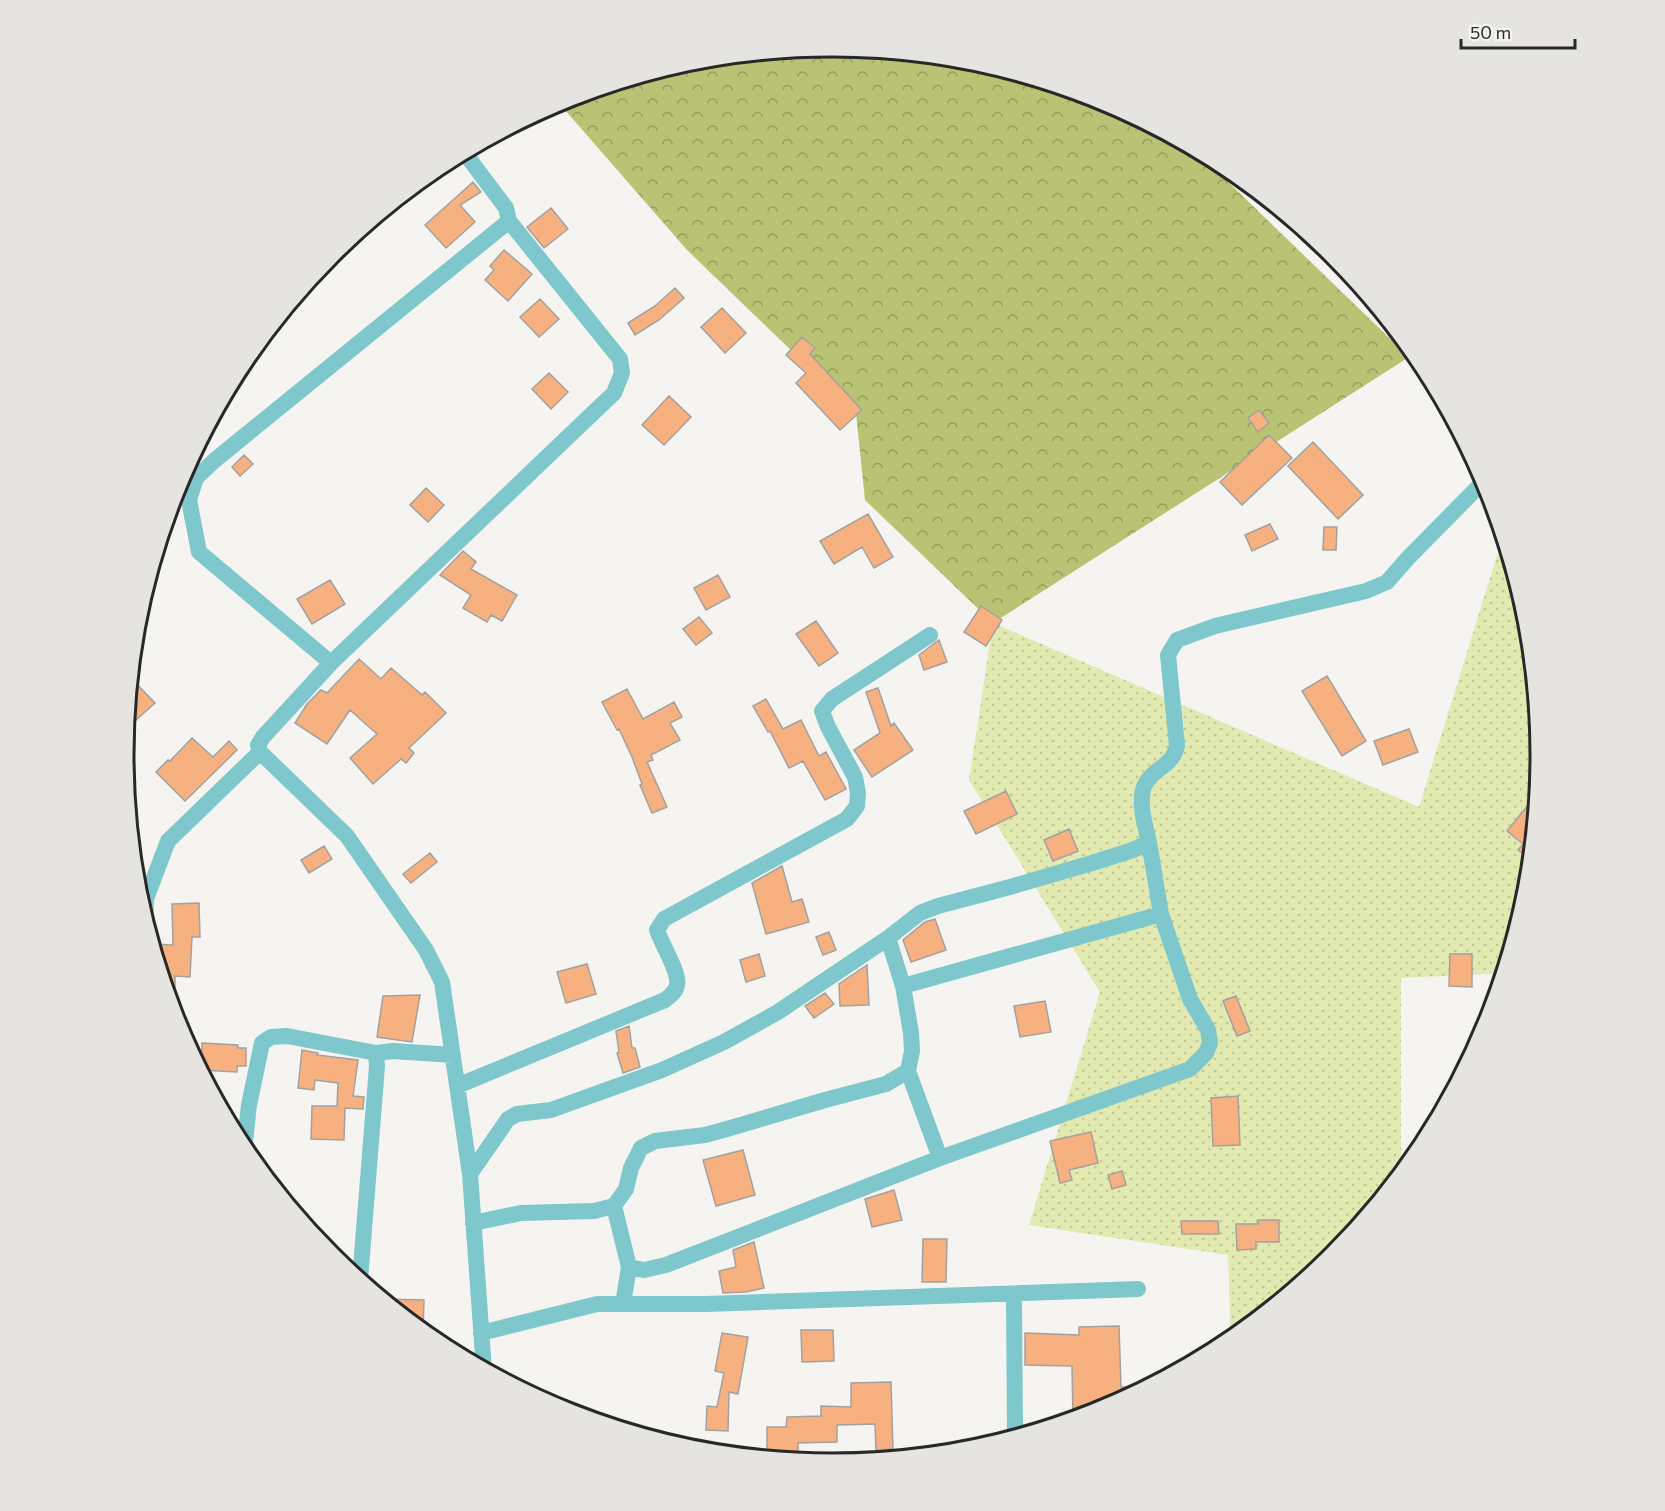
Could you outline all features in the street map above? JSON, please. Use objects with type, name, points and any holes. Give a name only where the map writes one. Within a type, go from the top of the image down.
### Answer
[{"type":"street","points":[[469,159],[506,208],[508,221],[620,359],[622,373],[614,393],[332,663],[258,745],[260,752],[347,836],[426,950],[442,982],[470,1174],[483,1360]]},
{"type":"street","points":[[189,500],[196,478],[215,460],[508,221]]},
{"type":"street","points":[[629,1267],[644,1269],[666,1265],[940,1158],[1191,1069],[1206,1053],[1210,1043],[1208,1030],[1190,999],[1161,914],[1142,797],[1146,782],[1175,756],[1177,746],[1168,655],[1178,640],[1215,626],[1366,591],[1387,582],[1478,487]]},
{"type":"street","points":[[185,494],[189,500],[199,552],[332,663]]},
{"type":"street","points":[[457,1086],[665,1000],[674,992],[678,983],[675,972],[657,930],[664,919],[848,819],[857,806],[858,793],[855,777],[822,711],[832,699],[930,635]]},
{"type":"street","points":[[148,895],[168,841],[260,752]]},
{"type":"street","points":[[470,1174],[507,1119],[517,1114],[551,1110],[662,1070],[724,1042],[778,1012],[888,938],[920,913],[1082,866],[1133,850],[1149,842]]},
{"type":"street","points":[[903,986],[1161,914]]},
{"type":"street","points":[[888,938],[903,986],[912,1051],[908,1071],[940,1158]]},
{"type":"street","points":[[246,1134],[249,1105],[262,1043],[270,1037],[287,1036],[376,1053],[393,1051],[453,1055]]},
{"type":"street","points":[[361,1270],[376,1053]]},
{"type":"street","points":[[473,1223],[521,1213],[594,1211],[614,1206],[626,1189],[631,1168],[641,1148],[648,1144],[655,1141],[705,1135],[886,1084],[908,1071]]},
{"type":"street","points":[[614,1206],[629,1267],[623,1304]]},
{"type":"street","points":[[481,1333],[597,1304],[706,1304],[1138,1289]]},
{"type":"street","points":[[1014,1294],[1015,1429]]},
{"type":"green space","points":[[832,57],[878,58],[924,63],[969,70],[1057,94],[1100,110],[1182,151],[1221,175],[1400,348],[1407,358],[993,623],[865,500],[856,413],[687,250],[565,110],[652,81],[696,70],[741,63],[787,58]]},
{"type":"green space","points":[[1499,548],[1518,619],[1530,710],[1530,801],[1518,892],[1496,973],[1401,978],[1401,1161],[1358,1216],[1326,1249],[1293,1281],[1231,1329],[1228,1255],[1029,1225],[1100,992],[969,780],[993,623],[1419,807]]},
{"type":"building","points":[[473,182],[481,192],[460,205],[475,222],[446,248],[425,225]]},
{"type":"building","points":[[551,208],[568,229],[544,248],[527,227]]},
{"type":"building","points":[[504,250],[532,274],[508,301],[485,280],[494,270],[490,266]]},
{"type":"building","points":[[675,288],[684,298],[659,320],[635,335],[628,323],[655,306]]},
{"type":"building","points":[[540,299],[559,319],[539,337],[520,317]]},
{"type":"building","points":[[722,308],[746,333],[725,353],[701,327]]},
{"type":"building","points":[[802,337],[815,348],[810,354],[862,410],[840,430],[796,383],[806,373],[786,355]]},
{"type":"building","points":[[549,373],[568,392],[551,409],[532,389]]},
{"type":"building","points":[[669,396],[691,417],[664,445],[642,425]]},
{"type":"building","points":[[1259,410],[1269,423],[1258,432],[1248,418]]},
{"type":"building","points":[[1269,435],[1292,458],[1242,505],[1220,482]]},
{"type":"building","points":[[1313,442],[1363,495],[1338,519],[1288,466]]},
{"type":"building","points":[[244,455],[253,464],[240,476],[232,467]]},
{"type":"building","points":[[426,488],[444,505],[428,522],[410,505]]},
{"type":"building","points":[[868,514],[893,557],[874,568],[862,547],[834,564],[820,541]]},
{"type":"building","points":[[1270,524],[1278,539],[1252,551],[1245,535]]},
{"type":"building","points":[[1324,527],[1337,527],[1336,550],[1323,550]]},
{"type":"building","points":[[463,551],[476,562],[471,569],[517,595],[502,621],[491,615],[487,622],[463,608],[471,595],[440,575]]},
{"type":"building","points":[[718,575],[730,597],[706,610],[694,588]]},
{"type":"building","points":[[330,580],[345,604],[312,624],[297,599]]},
{"type":"building","points":[[981,606],[1002,620],[986,646],[964,632]]},
{"type":"building","points":[[699,617],[712,633],[696,645],[683,629]]},
{"type":"building","points":[[816,621],[838,653],[819,666],[796,634]]},
{"type":"building","points":[[939,640],[947,662],[924,670],[919,655]]},
{"type":"building","points":[[359,659],[381,679],[391,668],[422,695],[425,692],[446,713],[409,748],[414,753],[406,763],[401,759],[373,784],[350,758],[377,734],[350,710],[327,744],[295,723],[307,704],[321,690],[327,693]]},
{"type":"building","points":[[1327,676],[1366,741],[1342,756],[1302,691]]},
{"type":"building","points":[[138,685],[155,703],[135,721]]},
{"type":"building","points":[[878,688],[891,726],[894,723],[913,750],[872,777],[854,750],[880,733],[866,692]]},
{"type":"building","points":[[627,689],[643,719],[674,702],[682,717],[670,723],[680,740],[651,755],[653,760],[647,762],[667,807],[652,813],[640,785],[642,784],[632,757],[619,729],[617,730],[602,702]]},
{"type":"building","points":[[766,699],[783,729],[801,720],[819,756],[826,752],[846,789],[825,800],[803,761],[789,768],[770,731],[768,732],[753,706]]},
{"type":"building","points":[[1409,729],[1418,752],[1383,765],[1374,741]]},
{"type":"building","points":[[192,738],[213,757],[229,741],[237,750],[185,801],[156,772]]},
{"type":"building","points":[[1006,791],[1017,814],[976,834],[964,811]]},
{"type":"building","points":[[1530,803],[1524,854],[1518,850],[1523,844],[1507,831]]},
{"type":"building","points":[[1069,829],[1078,851],[1053,861],[1044,840]]},
{"type":"building","points":[[324,846],[332,859],[309,873],[301,860]]},
{"type":"building","points":[[430,853],[437,862],[411,883],[403,874]]},
{"type":"building","points":[[782,866],[792,902],[802,899],[809,922],[766,934],[752,883]]},
{"type":"building","points":[[199,903],[200,937],[192,937],[190,977],[175,976],[175,991],[160,944],[173,945],[172,904]]},
{"type":"building","points":[[935,919],[946,950],[911,962],[903,940],[925,922]]},
{"type":"building","points":[[829,932],[836,950],[823,955],[816,937]]},
{"type":"building","points":[[759,954],[765,976],[746,982],[740,960]]},
{"type":"building","points":[[1450,954],[1472,954],[1472,987],[1449,986]]},
{"type":"building","points":[[587,964],[596,994],[566,1003],[557,972]]},
{"type":"building","points":[[867,965],[869,1005],[840,1006],[839,984]]},
{"type":"building","points":[[825,993],[834,1004],[814,1018],[805,1006]]},
{"type":"building","points":[[420,995],[412,1042],[377,1037],[383,996]]},
{"type":"building","points":[[1236,996],[1250,1031],[1237,1036],[1223,1001]]},
{"type":"building","points":[[1045,1001],[1051,1032],[1020,1037],[1014,1006]]},
{"type":"building","points":[[629,1026],[632,1048],[635,1048],[640,1067],[623,1073],[617,1053],[619,1052],[616,1031]]},
{"type":"building","points":[[202,1043],[238,1045],[238,1048],[246,1048],[246,1066],[237,1066],[237,1072],[209,1070],[202,1054]]},
{"type":"building","points":[[302,1050],[318,1053],[317,1055],[358,1060],[353,1096],[364,1097],[363,1109],[345,1108],[344,1140],[311,1139],[312,1106],[337,1106],[338,1083],[315,1080],[314,1090],[298,1088]]},
{"type":"building","points":[[1238,1096],[1240,1145],[1213,1146],[1211,1098]]},
{"type":"building","points":[[1091,1132],[1098,1163],[1069,1170],[1072,1180],[1060,1183],[1050,1141]]},
{"type":"building","points":[[743,1150],[755,1195],[716,1206],[703,1160]]},
{"type":"building","points":[[1122,1171],[1126,1185],[1112,1189],[1108,1175]]},
{"type":"building","points":[[894,1190],[902,1220],[872,1227],[865,1199]]},
{"type":"building","points":[[1258,1220],[1279,1220],[1279,1242],[1256,1242],[1256,1249],[1237,1250],[1236,1224],[1258,1224]]},
{"type":"building","points":[[1181,1221],[1218,1221],[1219,1234],[1182,1234]]},
{"type":"building","points":[[923,1239],[947,1239],[946,1282],[922,1282]]},
{"type":"building","points":[[754,1242],[764,1288],[723,1293],[719,1271],[736,1267],[733,1250]]},
{"type":"building","points":[[394,1299],[424,1300],[423,1321]]},
{"type":"building","points":[[1119,1326],[1121,1387],[1125,1387],[1125,1389],[1073,1411],[1072,1366],[1025,1365],[1025,1333],[1079,1335],[1079,1327]]},
{"type":"building","points":[[801,1330],[833,1330],[834,1361],[802,1362]]},
{"type":"building","points":[[722,1333],[748,1337],[738,1394],[729,1392],[728,1431],[706,1430],[707,1406],[717,1407],[724,1373],[715,1371]]},
{"type":"building","points":[[891,1382],[893,1449],[876,1450],[875,1424],[837,1425],[837,1442],[798,1443],[798,1453],[767,1451],[767,1427],[786,1427],[787,1417],[821,1416],[821,1406],[851,1407],[851,1383]]}]
